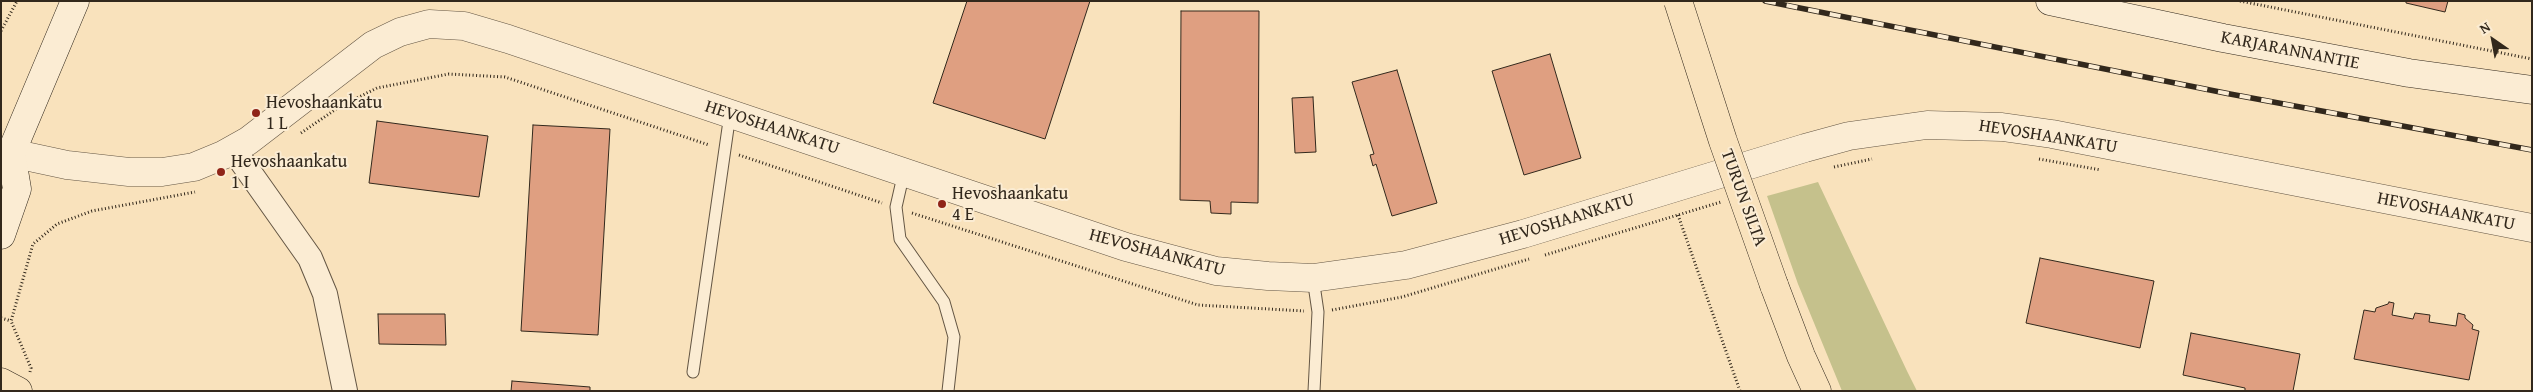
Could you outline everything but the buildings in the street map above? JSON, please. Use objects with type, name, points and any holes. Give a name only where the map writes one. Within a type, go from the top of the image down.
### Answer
[{"type":"highway","name":"TURUN SILTA","points":[[1678,1],[1723,141],[1774,285],[1800,356],[1817,391]]},
{"type":"highway","points":[[1800,356],[1807,391]]},
{"type":"highway","points":[[1,382],[24,383]]},
{"type":"street","points":[[1,235],[17,189],[6,160],[75,1]]},
{"type":"street","name":"KARJARANNANTIE","points":[[2050,1],[2223,38],[2409,74],[2532,90]]},
{"type":"street","name":"HEVOSHAANKATU","points":[[6,160],[129,172],[162,172],[194,167],[248,141],[373,45],[400,32],[429,24],[464,26],[499,37],[1084,234],[1168,260],[1216,270],[1268,276],[1313,278],[1406,265],[1456,253],[1804,148],[1850,136],[1927,125],[2002,127],[2052,134],[2532,228]]},
{"type":"street","points":[[233,149],[310,258],[325,294],[345,391]]},
{"type":"lane","points":[[693,372],[723,150],[730,114]]},
{"type":"lane","points":[[904,172],[896,207],[900,239],[944,302],[954,337],[948,391]]},
{"type":"lane","points":[[1313,278],[1318,312],[1314,391]]},
{"type":"path","points":[[1,31],[17,1]]},
{"type":"path","points":[[2240,1],[2532,59]]},
{"type":"path","points":[[294,138],[340,107],[378,88],[449,74],[506,77],[1198,306],[1318,312],[1402,297],[1725,200]]},
{"type":"path","points":[[2031,157],[2106,171]]},
{"type":"path","points":[[1828,168],[1876,158]]},
{"type":"path","points":[[24,383],[31,368],[11,320],[33,244],[57,224],[92,211],[190,195],[198,191]]},
{"type":"path","points":[[1678,215],[1740,391]]},
{"type":"path","points":[[1,318],[11,320]]},
{"type":"shaded area","points":[[1818,182],[1917,391],[1842,391],[1798,284],[1767,196]]},
{"type":"railway","points":[[1765,1],[2230,94],[2532,150]]},
{"type":"place","name":"Hevoshaankatu 1 L","points":[[256,113]]},
{"type":"place","name":"Hevoshaankatu 1 I","points":[[221,172]]},
{"type":"place","name":"Hevoshaankatu 4 E","points":[[942,204]]}]
